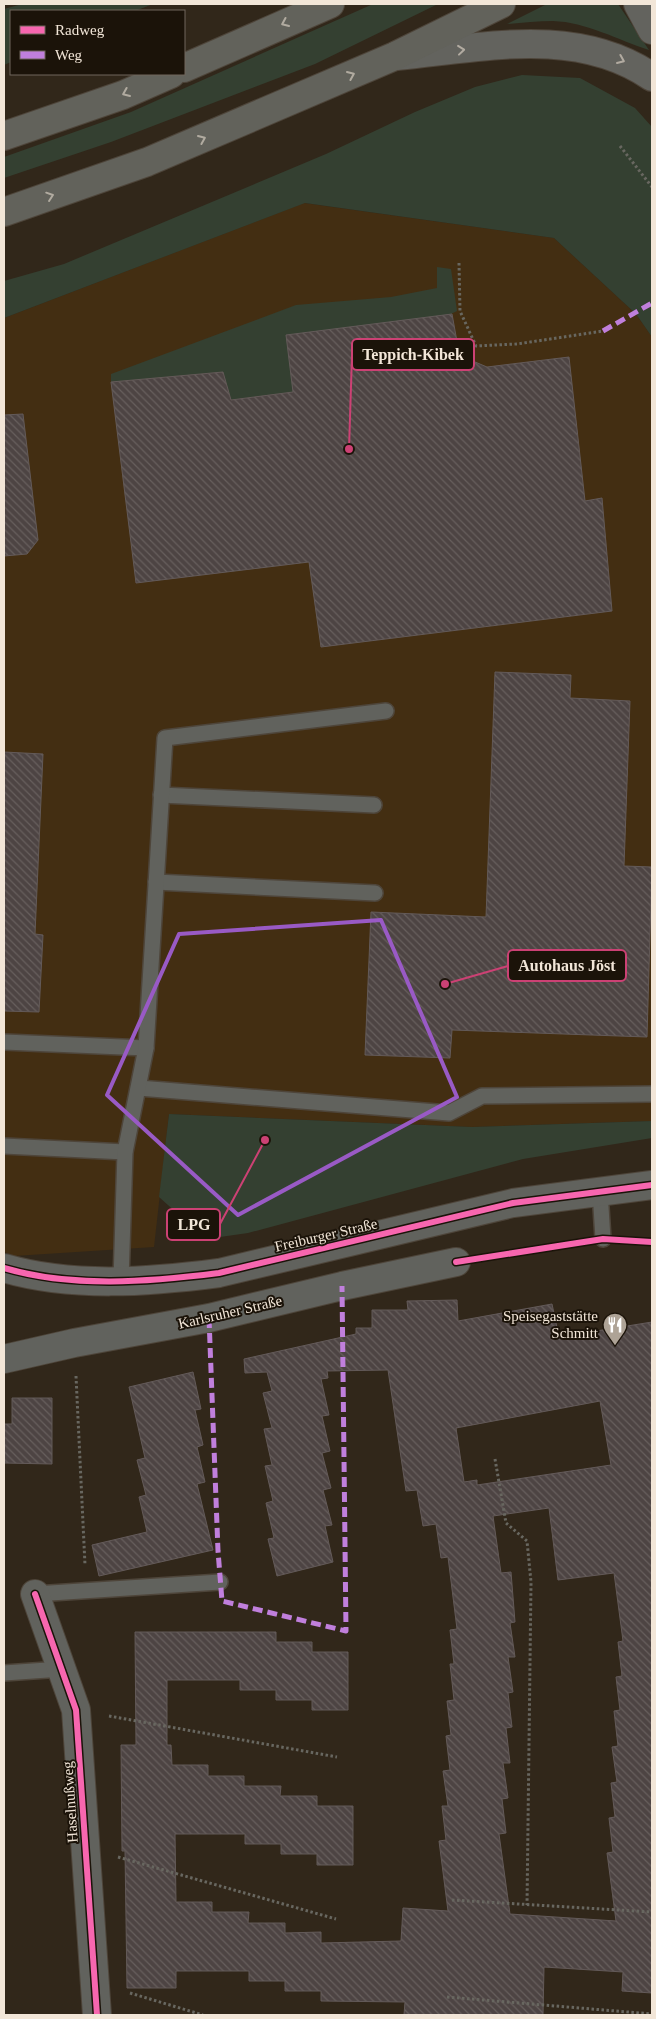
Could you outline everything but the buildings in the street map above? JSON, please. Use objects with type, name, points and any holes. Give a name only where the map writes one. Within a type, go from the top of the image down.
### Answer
[{"type":"main road","points":[[185,68],[330,4]]},
{"type":"main road","points":[[4,212],[147,162],[395,56],[501,4]]},
{"type":"main road","points":[[638,4],[652,30]]},
{"type":"main road","points":[[395,56],[522,44],[553,44],[584,48],[606,54],[627,62],[652,77]]},
{"type":"main road","points":[[4,136],[122,95],[169,75]]},
{"type":"street","name":"Freiburger Straße","points":[[4,1268],[78,1280],[172,1279],[219,1273],[513,1203],[652,1185]]},
{"type":"street","name":"Karlsruher Straße","points":[[4,1359],[74,1343],[210,1318],[342,1286],[456,1262]]},
{"type":"street","name":"Haselnußweg","points":[[35,1594],[76,1710],[97,2015]]},
{"type":"lane","points":[[121,1281],[125,1152],[146,1048],[165,738],[386,711]]},
{"type":"lane","points":[[161,795],[374,805]]},
{"type":"lane","points":[[156,882],[375,893]]},
{"type":"lane","points":[[4,1042],[146,1048]]},
{"type":"lane","points":[[139,1088],[449,1113],[482,1096],[652,1094]]},
{"type":"lane","points":[[4,1146],[125,1152]]},
{"type":"lane","points":[[600,1191],[603,1239]]},
{"type":"lane","points":[[35,1594],[220,1582]]},
{"type":"lane","points":[[4,1672],[62,1669]]},
{"type":"path","points":[[620,146],[652,187]]},
{"type":"path","points":[[459,263],[460,311],[476,346],[517,344],[604,331]]},
{"type":"path","points":[[74,1343],[87,1590]]},
{"type":"path","points":[[495,1459],[506,1523],[527,1541],[532,1582],[527,1905]]},
{"type":"path","points":[[76,1710],[338,1757]]},
{"type":"path","points":[[85,1848],[336,1920]]},
{"type":"path","points":[[452,1900],[652,1912]]},
{"type":"path","points":[[94,1983],[203,2015]]},
{"type":"path","points":[[447,1998],[652,2014]]},
{"type":"highlighted area","points":[[381,920],[457,1097],[238,1215],[107,1095],[179,934]]},
{"type":"shaded area","points":[[304,203],[554,238],[636,314],[652,337],[652,1121],[472,1127],[169,1114],[154,1247],[14,1256],[4,1252],[4,318]]},
{"type":"green space","points":[[22,4],[153,4],[138,10],[10,10],[10,62],[4,65],[4,9]]},
{"type":"green space","points":[[373,4],[438,4],[315,64],[111,142],[4,178],[4,157],[131,112]]},
{"type":"green space","points":[[547,4],[618,4],[649,50],[590,28],[565,22],[547,21],[507,24]]},
{"type":"green space","points":[[522,75],[580,78],[635,108],[652,127],[652,337],[636,314],[554,238],[305,203],[4,318],[4,281],[64,264],[326,154],[415,112],[475,87]]},
{"type":"green space","points":[[437,267],[451,269],[457,311],[293,392],[231,400],[223,372],[111,382],[111,374],[296,305],[391,297],[437,288]]},
{"type":"green space","points":[[169,1114],[472,1127],[652,1121],[652,1138],[523,1159],[248,1233],[206,1239],[159,1197]]},
{"type":"marked path","points":[[603,331],[652,303]]},
{"type":"marked path","points":[[209,1318],[218,1551],[222,1601],[346,1631],[342,1286]]},
{"type":"cycle path","points":[[4,1268],[30,1274],[83,1281],[138,1281],[219,1273],[513,1203],[652,1185]]},
{"type":"cycle path","points":[[456,1262],[603,1239],[652,1242]]},
{"type":"cycle path","points":[[35,1594],[76,1710],[97,2015]]},
{"type":"place","name":"Teppich-Kibek","points":[[349,449]]},
{"type":"place","name":"Autohaus Jöst","points":[[445,984]]},
{"type":"place","name":"LPG","points":[[265,1140]]},
{"type":"place","name":"Speisegaststätte Schmitt","points":[[615,1346]]}]
